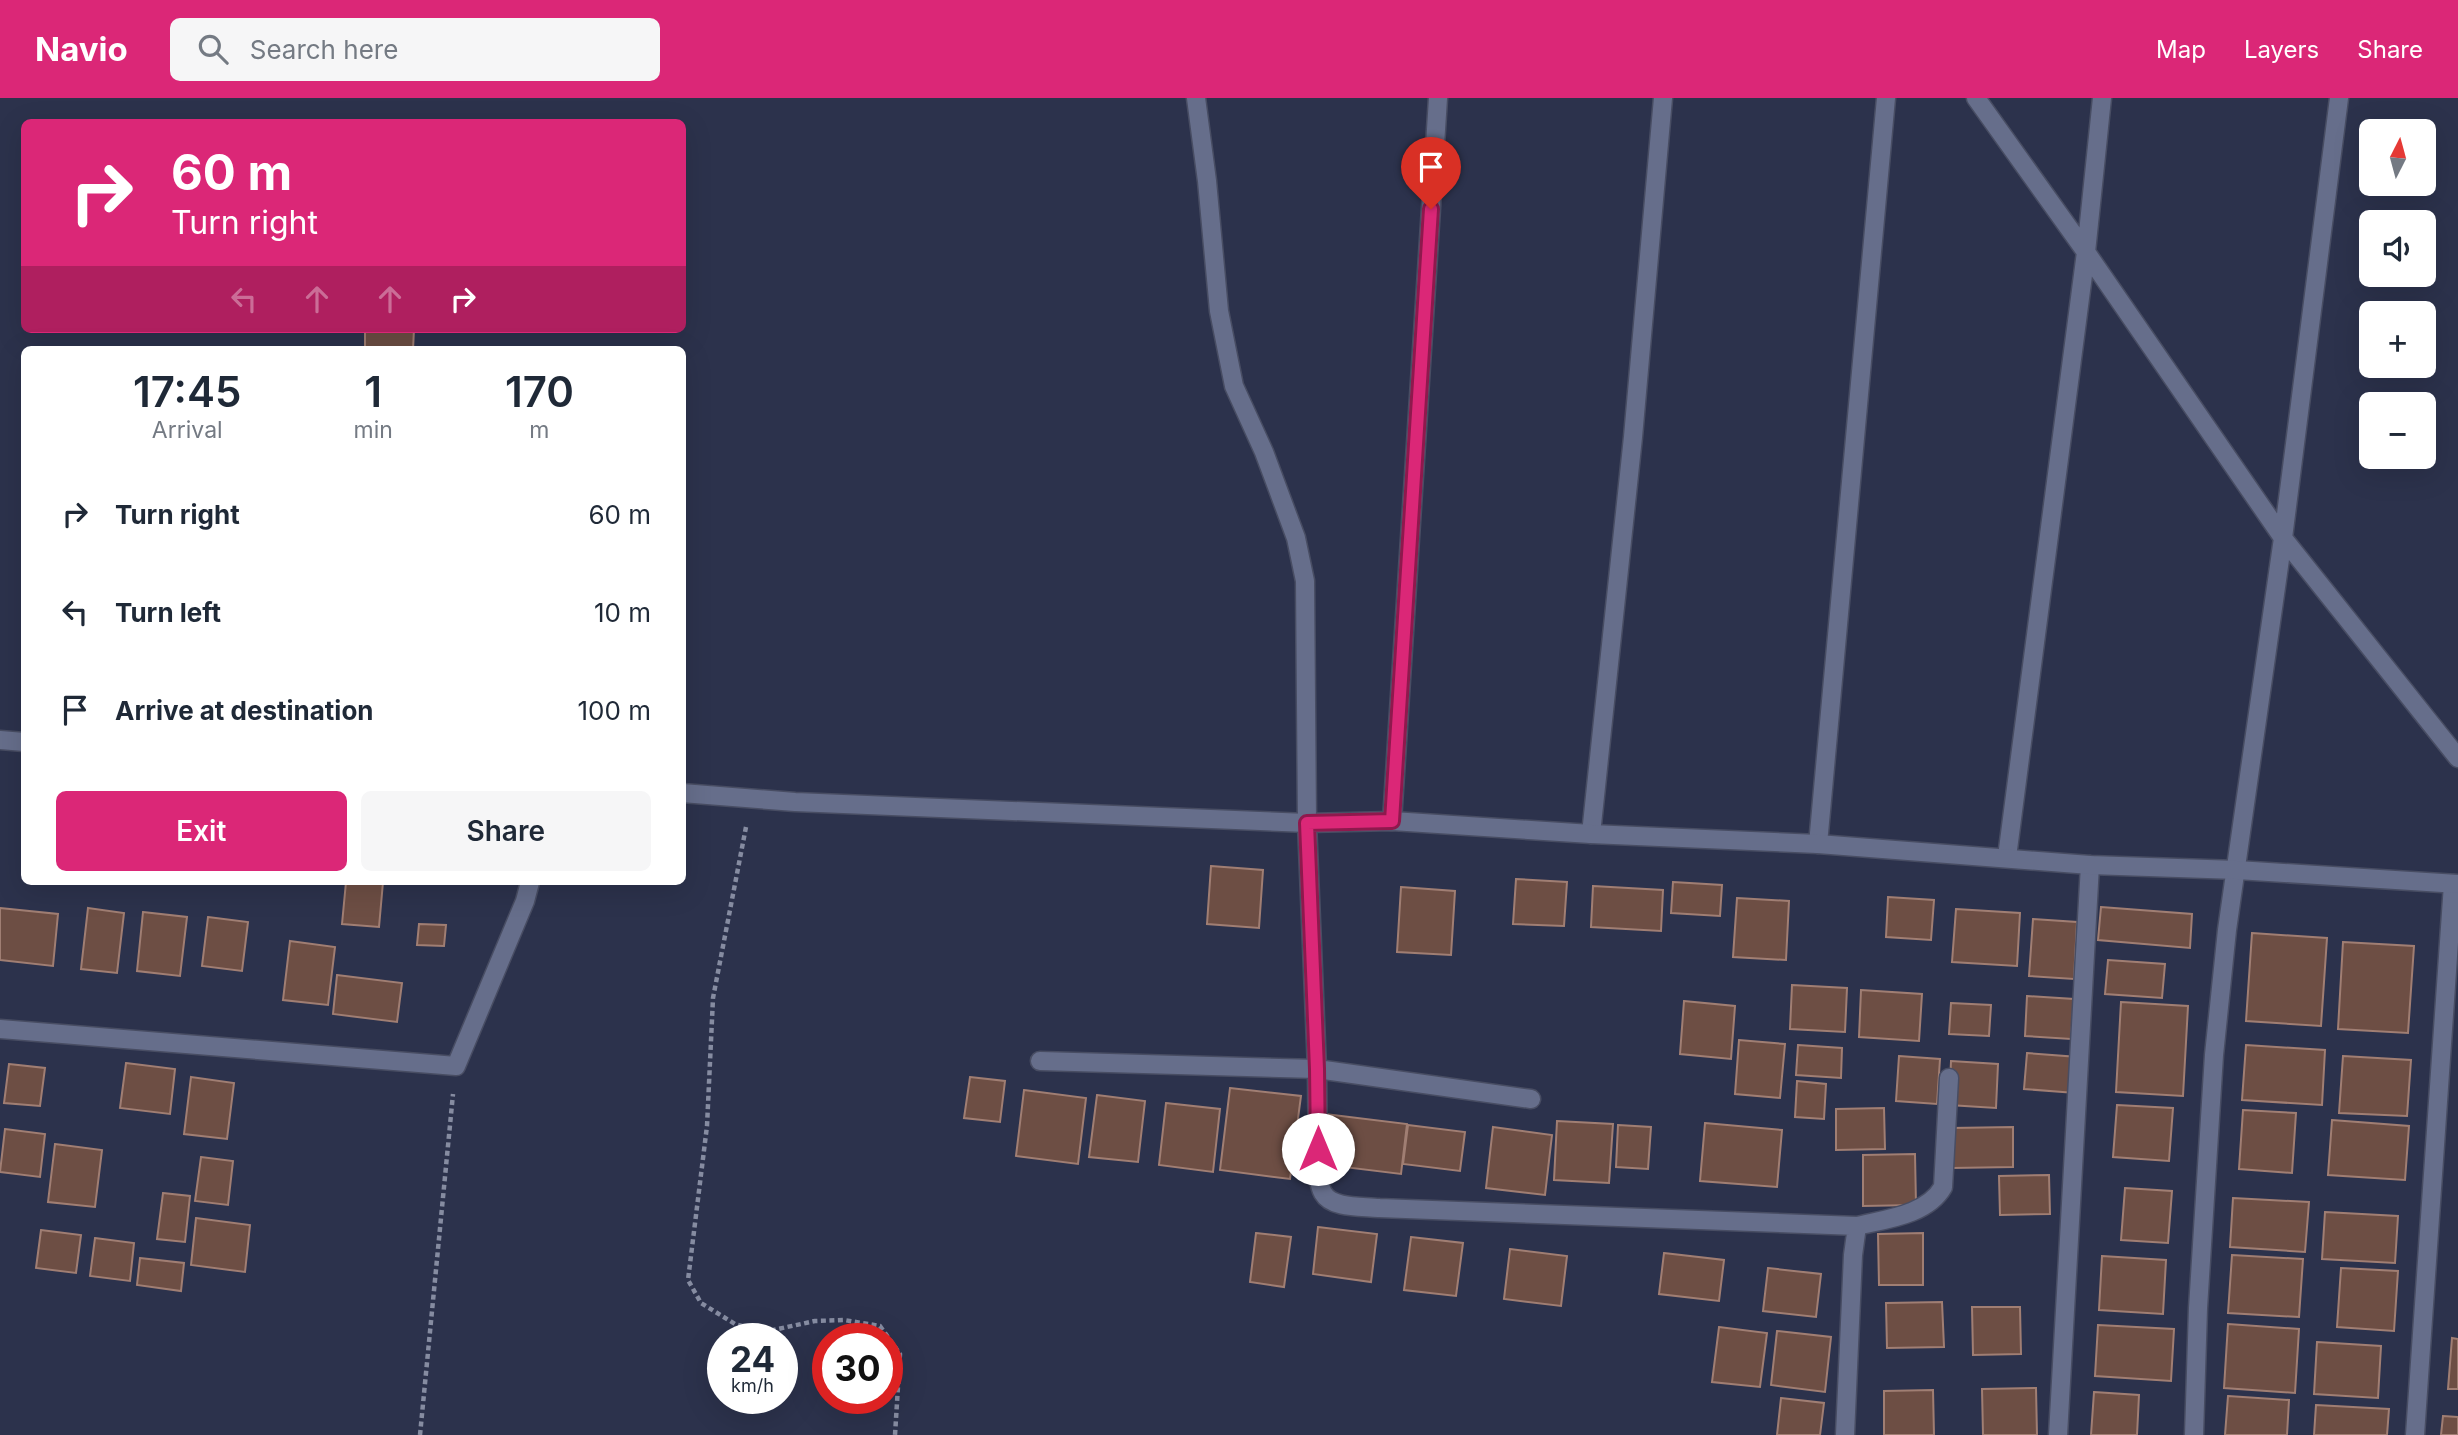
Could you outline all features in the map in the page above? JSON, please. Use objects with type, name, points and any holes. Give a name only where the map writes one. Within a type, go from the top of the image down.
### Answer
[{"type":"street","points":[[1196,98],[1219,311],[1234,386],[1264,452],[1296,538],[1305,580],[1307,823],[1317,1069],[1318,1175],[1323,1192],[1329,1199],[1343,1204],[1379,1208],[1857,1226],[1908,1213],[1936,1199],[1943,1187],[1949,1077]]},
{"type":"street","points":[[1392,821],[1438,98]]},
{"type":"street","points":[[1591,834],[1633,437],[1663,98]]},
{"type":"street","points":[[1818,844],[1886,98]]},
{"type":"street","points":[[1976,98],[2283,538],[2458,758]]},
{"type":"street","points":[[2007,857],[2086,252],[2102,98]]},
{"type":"street","points":[[2194,1435],[2198,1308],[2214,1055],[2227,930],[2283,538],[2339,98]]},
{"type":"street","points":[[0,740],[21,742]]},
{"type":"street","points":[[686,793],[751,799],[1307,823],[1392,821],[1591,834],[1818,844],[2007,857],[2090,866],[2237,870],[2456,884],[2415,1435]]},
{"type":"street","points":[[2058,1435],[2090,866]]},
{"type":"street","points":[[0,1029],[456,1066],[529,885]]},
{"type":"street","points":[[1040,1060],[1317,1069],[1531,1099]]},
{"type":"street","points":[[1845,1435],[1853,1255],[1857,1226]]},
{"type":"path","points":[[751,799],[713,998],[706,1126],[688,1280],[701,1303],[734,1324],[764,1332],[824,1321],[844,1320],[880,1326],[900,1354],[895,1435]]},
{"type":"path","points":[[420,1435],[456,1066]]},
{"type":"building","points":[[365,333],[414,333],[413,346],[365,346]]},
{"type":"building","points":[[1211,866],[1263,870],[1259,928],[1207,924]]},
{"type":"building","points":[[1516,879],[1567,882],[1564,926],[1513,924]]},
{"type":"building","points":[[1673,882],[1722,885],[1720,916],[1671,913]]},
{"type":"building","points":[[346,885],[383,885],[379,927],[342,924]]},
{"type":"building","points":[[1593,886],[1663,890],[1661,931],[1591,927]]},
{"type":"building","points":[[1401,887],[1455,891],[1451,955],[1397,952]]},
{"type":"building","points":[[1888,897],[1934,900],[1931,940],[1886,937]]},
{"type":"building","points":[[1737,898],[1789,901],[1786,960],[1733,957]]},
{"type":"building","points":[[2101,907],[2192,914],[2190,948],[2098,940]]},
{"type":"building","points":[[0,908],[58,914],[53,966],[0,960]]},
{"type":"building","points":[[88,908],[124,913],[117,973],[81,969]]},
{"type":"building","points":[[1956,909],[2020,913],[2017,966],[1952,962]]},
{"type":"building","points":[[143,912],[187,917],[180,976],[137,971]]},
{"type":"building","points":[[208,917],[248,922],[242,971],[202,966]]},
{"type":"building","points":[[2033,919],[2077,922],[2074,979],[2029,976]]},
{"type":"building","points":[[419,924],[446,925],[444,946],[417,945]]},
{"type":"building","points":[[2252,933],[2327,938],[2321,1026],[2246,1021]]},
{"type":"building","points":[[290,941],[335,947],[328,1005],[283,1000]]},
{"type":"building","points":[[2343,942],[2414,946],[2408,1033],[2338,1029]]},
{"type":"building","points":[[2108,960],[2165,964],[2162,998],[2105,994]]},
{"type":"building","points":[[337,975],[402,983],[397,1022],[333,1014]]},
{"type":"building","points":[[1792,985],[1847,988],[1845,1032],[1790,1029]]},
{"type":"building","points":[[1861,990],[1922,994],[1919,1041],[1859,1037]]},
{"type":"building","points":[[2027,996],[2074,999],[2071,1039],[2025,1036]]},
{"type":"building","points":[[1684,1001],[1735,1006],[1731,1059],[1680,1054]]},
{"type":"building","points":[[2121,1002],[2188,1006],[2183,1096],[2116,1092]]},
{"type":"building","points":[[1951,1003],[1991,1005],[1989,1036],[1949,1034]]},
{"type":"building","points":[[1739,1040],[1785,1044],[1780,1098],[1735,1094]]},
{"type":"building","points":[[1798,1045],[1842,1048],[1841,1078],[1796,1075]]},
{"type":"building","points":[[2246,1045],[2325,1050],[2322,1105],[2242,1100]]},
{"type":"building","points":[[2027,1053],[2078,1057],[2075,1093],[2024,1089]]},
{"type":"building","points":[[1899,1056],[1940,1059],[1937,1104],[1896,1101]]},
{"type":"building","points":[[2343,1056],[2411,1060],[2407,1116],[2339,1113]]},
{"type":"building","points":[[1951,1061],[1998,1064],[1996,1108],[1949,1105]]},
{"type":"building","points":[[126,1063],[175,1069],[170,1114],[120,1108]]},
{"type":"building","points":[[9,1064],[45,1068],[40,1106],[4,1103]]},
{"type":"building","points":[[191,1077],[234,1083],[227,1139],[184,1134]]},
{"type":"building","points":[[970,1077],[1005,1081],[1000,1122],[964,1118]]},
{"type":"building","points":[[1797,1081],[1826,1084],[1824,1119],[1795,1117]]},
{"type":"building","points":[[1230,1088],[1301,1096],[1290,1179],[1220,1170]]},
{"type":"building","points":[[1024,1090],[1086,1098],[1078,1164],[1016,1156]]},
{"type":"building","points":[[1097,1095],[1145,1101],[1138,1162],[1089,1157]]},
{"type":"building","points":[[1166,1103],[1220,1109],[1213,1172],[1159,1165]]},
{"type":"building","points":[[2117,1105],[2173,1108],[2169,1161],[2113,1157]]},
{"type":"building","points":[[1884,1108],[1885,1149],[1836,1150],[1836,1109]]},
{"type":"building","points":[[2243,1110],[2296,1113],[2292,1173],[2239,1169]]},
{"type":"building","points":[[1325,1114],[1407,1124],[1401,1174],[1319,1164]]},
{"type":"building","points":[[2332,1120],[2409,1126],[2405,1180],[2328,1175]]},
{"type":"building","points":[[1557,1121],[1613,1124],[1609,1183],[1554,1180]]},
{"type":"building","points":[[1705,1123],[1782,1130],[1777,1187],[1700,1181]]},
{"type":"building","points":[[1408,1125],[1465,1132],[1460,1171],[1403,1164]]},
{"type":"building","points":[[1618,1125],[1651,1127],[1648,1169],[1616,1167]]},
{"type":"building","points":[[1493,1127],[1552,1135],[1545,1195],[1486,1188]]},
{"type":"building","points":[[2013,1127],[2013,1167],[1952,1168],[1951,1128]]},
{"type":"building","points":[[5,1129],[45,1134],[40,1177],[0,1172]]},
{"type":"building","points":[[55,1144],[102,1150],[95,1207],[48,1202]]},
{"type":"building","points":[[1915,1154],[1916,1205],[1863,1206],[1863,1155]]},
{"type":"building","points":[[201,1157],[233,1161],[228,1205],[195,1201]]},
{"type":"building","points":[[2049,1175],[2050,1214],[2000,1215],[1999,1176]]},
{"type":"building","points":[[2125,1188],[2172,1191],[2168,1243],[2121,1240]]},
{"type":"building","points":[[163,1193],[190,1196],[185,1242],[157,1239]]},
{"type":"building","points":[[2233,1198],[2309,1202],[2305,1252],[2230,1247]]},
{"type":"building","points":[[2325,1212],[2398,1216],[2395,1263],[2322,1259]]},
{"type":"building","points":[[196,1218],[250,1225],[245,1272],[191,1265]]},
{"type":"building","points":[[1318,1227],[1377,1234],[1371,1282],[1313,1274]]},
{"type":"building","points":[[41,1230],[81,1235],[76,1273],[36,1268]]},
{"type":"building","points":[[1256,1233],[1291,1237],[1284,1287],[1250,1282]]},
{"type":"building","points":[[1923,1233],[1923,1285],[1879,1285],[1878,1234]]},
{"type":"building","points":[[1411,1237],[1463,1243],[1456,1296],[1404,1290]]},
{"type":"building","points":[[95,1238],[134,1243],[130,1281],[90,1276]]},
{"type":"building","points":[[1510,1249],[1567,1256],[1561,1306],[1504,1299]]},
{"type":"building","points":[[1664,1253],[1724,1260],[1719,1301],[1659,1294]]},
{"type":"building","points":[[2232,1255],[2303,1259],[2299,1317],[2228,1313]]},
{"type":"building","points":[[2102,1256],[2166,1260],[2163,1314],[2099,1310]]},
{"type":"building","points":[[140,1258],[184,1263],[181,1291],[137,1285]]},
{"type":"building","points":[[1768,1268],[1821,1274],[1816,1317],[1763,1311]]},
{"type":"building","points":[[2341,1268],[2398,1271],[2394,1331],[2337,1327]]},
{"type":"building","points":[[1942,1302],[1944,1347],[1887,1348],[1886,1303]]},
{"type":"building","points":[[1972,1307],[2020,1307],[2021,1354],[1973,1355]]},
{"type":"building","points":[[2228,1324],[2299,1329],[2295,1393],[2224,1388]]},
{"type":"building","points":[[2098,1325],[2174,1329],[2171,1381],[2095,1376]]},
{"type":"building","points":[[1719,1327],[1767,1333],[1760,1387],[1712,1382]]},
{"type":"building","points":[[1777,1331],[1831,1337],[1825,1392],[1771,1385]]},
{"type":"building","points":[[2452,1338],[2458,1339],[2458,1389],[2448,1389]]},
{"type":"building","points":[[2317,1342],[2381,1346],[2378,1398],[2314,1394]]},
{"type":"building","points":[[2036,1388],[2037,1435],[1983,1435],[1982,1389]]},
{"type":"building","points":[[1933,1390],[1934,1435],[1884,1435],[1884,1391]]},
{"type":"building","points":[[2094,1392],[2139,1395],[2137,1435],[2091,1435]]},
{"type":"building","points":[[2228,1396],[2289,1400],[2287,1435],[2225,1435]]},
{"type":"building","points":[[1781,1398],[1824,1403],[1820,1435],[1777,1435]]},
{"type":"building","points":[[2316,1405],[2389,1409],[2387,1435],[2314,1435]]},
{"type":"building","points":[[2443,1416],[2458,1417],[2458,1435],[2441,1435]]},
{"type":"route","points":[[1318,1149],[1307,823],[1392,821],[1431,209]]}]
